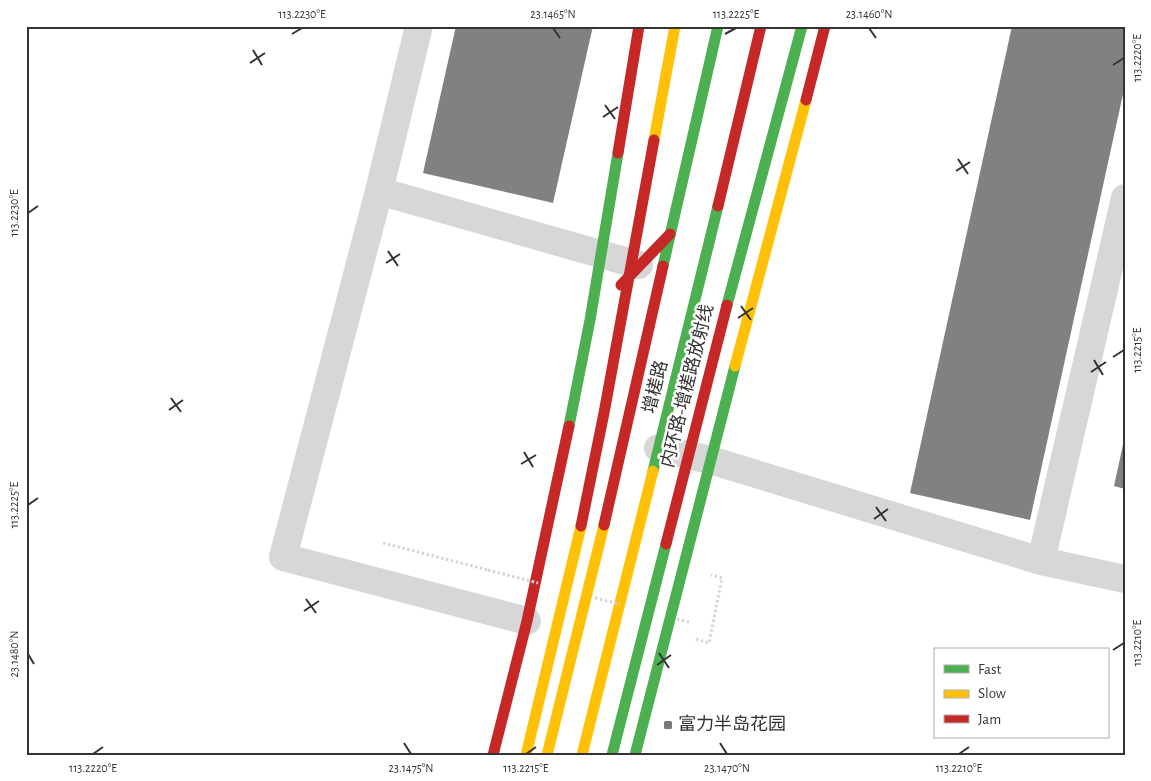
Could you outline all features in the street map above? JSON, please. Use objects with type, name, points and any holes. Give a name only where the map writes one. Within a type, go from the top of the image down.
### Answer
[{"type":"main road","points":[[493,755],[528,621],[558,484],[590,320],[639,26]]},
{"type":"main road","points":[[526,755],[575,554],[642,209],[675,26]]},
{"type":"main road","name":"增槎路","points":[[547,755],[594,568],[718,26]]},
{"type":"main road","name":"增槎路","points":[[582,755],[761,26]]},
{"type":"main road","name":"内环路-增槎路放射线","points":[[612,755],[724,315],[802,26]]},
{"type":"main road","points":[[635,755],[710,460],[780,202],[825,26]]},
{"type":"main road","points":[[615,293],[639,265],[670,234]]},
{"type":"main road","points":[[590,320],[602,306]]},
{"type":"main road","points":[[558,484],[565,501]]},
{"type":"main road","points":[[572,518],[594,568]]},
{"type":"main road","points":[[607,656],[630,755]]},
{"type":"street","points":[[419,26],[379,190],[283,557],[528,621]]},
{"type":"street","points":[[379,190],[639,265]]},
{"type":"street","points":[[1041,561],[1125,198]]},
{"type":"street","points":[[658,448],[710,460],[1041,561],[1125,579]]},
{"type":"path","points":[[384,543],[488,570]]},
{"type":"path","points":[[710,632],[722,578]]},
{"type":"building","points":[[456,26],[593,26],[553,203],[423,173]]},
{"type":"building","points":[[1012,26],[1125,26],[1125,85],[1030,520],[910,493]]},
{"type":"building","points":[[1125,440],[1125,489],[1114,486]]},
{"type":"traffic: fast","points":[[663,266],[718,26]]},
{"type":"traffic: fast","points":[[727,305],[802,26]]},
{"type":"traffic: fast","points":[[569,426],[590,320],[618,153]]},
{"type":"traffic: fast","points":[[653,471],[718,206]]},
{"type":"traffic: fast","points":[[635,755],[735,366]]},
{"type":"traffic: fast","points":[[612,755],[666,544]]},
{"type":"traffic: slow","points":[[654,140],[675,26]]},
{"type":"traffic: slow","points":[[735,366],[806,100]]},
{"type":"traffic: slow","points":[[582,755],[653,471]]},
{"type":"traffic: slow","points":[[547,755],[604,525]]},
{"type":"traffic: slow","points":[[526,755],[581,526]]},
{"type":"traffic: jam","points":[[618,153],[639,26]]},
{"type":"traffic: jam","points":[[718,206],[761,26]]},
{"type":"traffic: jam","points":[[806,100],[825,26]]},
{"type":"traffic: jam","points":[[581,526],[604,413],[654,140]]},
{"type":"traffic: jam","points":[[621,285],[670,234]]},
{"type":"traffic: jam","points":[[604,525],[663,266]]},
{"type":"traffic: jam","points":[[666,544],[727,305]]},
{"type":"traffic: jam","points":[[493,755],[527,621],[569,426]]},
{"type":"place","name":"富力半岛花园","points":[[668,725]]}]
